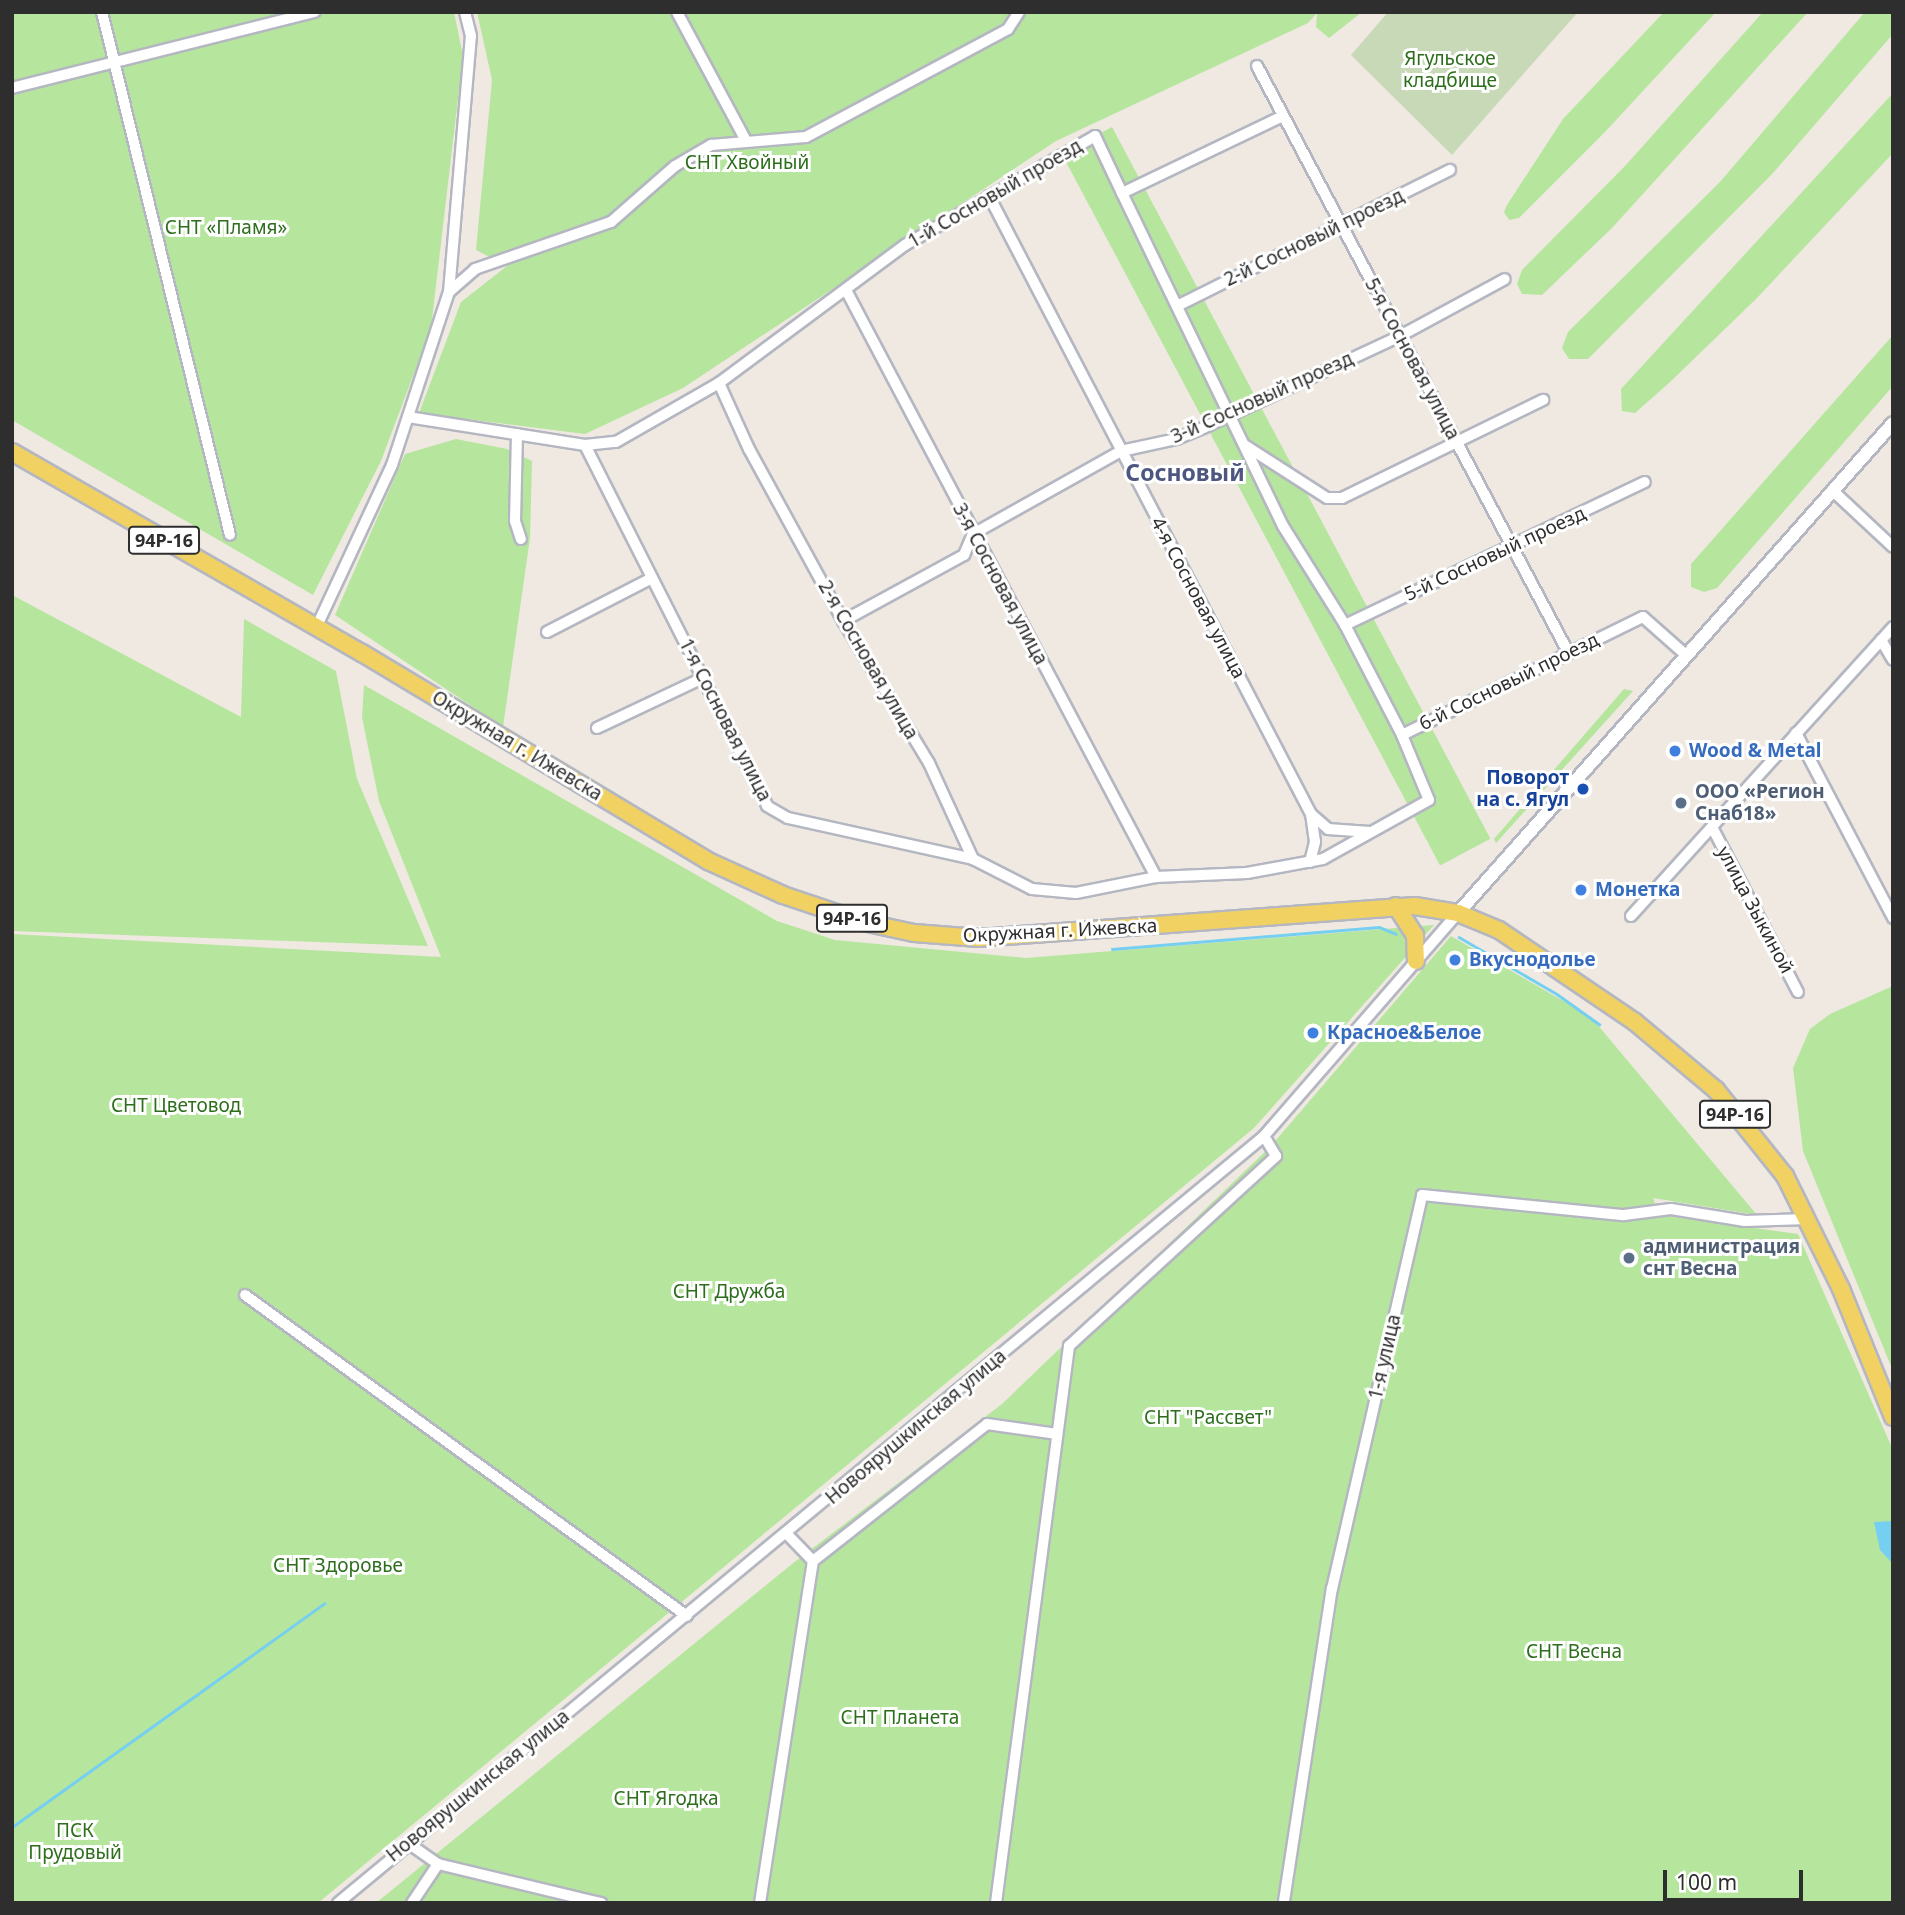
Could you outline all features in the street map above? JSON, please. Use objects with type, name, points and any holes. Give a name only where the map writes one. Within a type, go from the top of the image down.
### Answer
[{"type":"main road","name":"Окружная г. Ижевска","points":[[12,452],[316,628],[708,861],[783,895],[863,922],[914,933],[979,938],[1074,934],[1396,906],[1458,913],[1499,930],[1635,1022],[1716,1090],[1785,1176],[1841,1289],[1893,1417]]},
{"type":"main road","points":[[1396,906],[1415,935],[1416,961]]},
{"type":"street","points":[[102,12],[230,535]]},
{"type":"street","points":[[12,88],[315,12]]},
{"type":"street","points":[[316,628],[392,465],[449,292],[471,36],[466,12]]},
{"type":"street","points":[[677,12],[744,139]]},
{"type":"street","points":[[449,292],[475,269],[611,222],[675,166],[710,145],[744,139],[806,137],[1008,29],[1019,12]]},
{"type":"street","name":"5-я Сосновая улица","points":[[1257,66],[1568,652]]},
{"type":"street","points":[[1283,116],[1122,193],[1283,526],[1345,625],[1402,735]]},
{"type":"street","name":"1-й Сосновый проезд","points":[[585,445],[629,436],[719,383],[905,245],[1095,136],[1122,193]]},
{"type":"street","name":"2-й Сосновый проезд","points":[[1177,306],[1450,170]]},
{"type":"street","name":"4-я Сосновая улица","points":[[989,196],[1311,814]]},
{"type":"street","name":"3-й Сосновый проезд","points":[[843,621],[964,555],[973,534],[1121,451],[1175,439],[1229,415],[1400,336],[1505,279]]},
{"type":"street","name":"3-я Сосновая улица","points":[[846,290],[1156,877]]},
{"type":"street","name":"2-я Сосновая улица","points":[[719,383],[749,449],[843,621],[929,763],[973,859]]},
{"type":"street","points":[[1245,445],[1327,498],[1336,499],[1543,400]]},
{"type":"street","points":[[408,416],[585,445]]},
{"type":"street","points":[[1458,913],[1893,423]]},
{"type":"street","points":[[517,434],[515,521],[521,539]]},
{"type":"street","name":"1-я Сосновая улица","points":[[585,445],[760,795],[777,813],[973,859]]},
{"type":"street","name":"5-й Сосновый проезд","points":[[1345,625],[1645,482]]},
{"type":"street","points":[[1832,490],[1893,547]]},
{"type":"street","points":[[547,632],[652,578]]},
{"type":"street","name":"6-й Сосновый проезд","points":[[973,859],[1016,884],[1054,892],[1107,890],[1156,877],[1247,873],[1310,862],[1375,832],[1429,800],[1402,735],[1643,617],[1686,655]]},
{"type":"street","points":[[1631,916],[1893,627]]},
{"type":"street","points":[[1881,640],[1893,660]]},
{"type":"street","points":[[597,728],[703,678]]},
{"type":"street","points":[[1797,733],[1893,918]]},
{"type":"street","points":[[1311,814],[1328,829],[1375,832]]},
{"type":"street","points":[[1310,862],[1315,842],[1311,814]]},
{"type":"street","name":"улица Зыкиной","points":[[1712,827],[1798,992]]},
{"type":"street","name":"Новоярушкинская улица","points":[[338,1903],[787,1534],[1264,1136],[1458,913]]},
{"type":"street","points":[[996,1903],[1069,1346],[1276,1156],[1264,1136]]},
{"type":"street","name":"1-я улица","points":[[1284,1901],[1332,1589],[1422,1195],[1624,1215],[1671,1209],[1745,1221],[1807,1219]]},
{"type":"street","points":[[245,1295],[687,1616]]},
{"type":"street","points":[[760,1903],[813,1561],[987,1424],[1057,1434]]},
{"type":"street","points":[[787,1534],[813,1561]]},
{"type":"street","points":[[408,1843],[438,1864],[601,1903]]},
{"type":"street","points":[[412,1903],[438,1864]]},
{"type":"green space","name":"СНТ «Пламя»","points":[[12,12],[454,12],[463,56],[431,328],[381,461],[313,595],[12,420]]},
{"type":"green space","name":"СНТ Хвойный","points":[[477,12],[1362,12],[1329,38],[1316,27],[1317,13],[1308,23],[1056,141],[683,388],[585,434],[419,413],[461,302],[507,266],[476,250],[492,80]]},
{"type":"green space","name":"Ягульское кладбище","points":[[1388,12],[1578,12],[1452,155],[1351,55]]},
{"type":"green space","points":[[1664,12],[1716,12],[1604,133],[1519,218],[1509,220],[1504,212],[1507,205],[1563,119]]},
{"type":"green space","points":[[1763,12],[1808,12],[1612,228],[1542,295],[1522,294],[1517,284],[1522,270],[1625,166]]},
{"type":"green space","points":[[1865,12],[1893,12],[1893,34],[1773,173],[1588,359],[1569,359],[1562,348],[1568,332],[1720,182]]},
{"type":"green space","points":[[1893,93],[1893,153],[1756,299],[1669,383],[1635,413],[1622,411],[1621,389]]},
{"type":"green space","points":[[1112,127],[1490,839],[1440,865],[1062,154]]},
{"type":"green space","points":[[1893,335],[1893,386],[1717,588],[1704,592],[1691,587],[1691,564]]},
{"type":"green space","points":[[456,439],[507,449],[532,461],[530,538],[503,727],[335,615],[405,454]]},
{"type":"green space","points":[[12,595],[241,717],[244,619],[336,671],[357,779],[428,946],[12,931]]},
{"type":"green space","points":[[364,685],[777,921],[835,940],[1026,958],[1434,925],[1254,1128],[318,1903],[12,1903],[12,934],[441,957],[379,801],[362,717]]},
{"type":"green space","points":[[1624,689],[1633,691],[1496,843],[1494,839]]},
{"type":"green space","points":[[1451,936],[1591,1017],[1757,1215],[1653,1198],[1659,1215],[1798,1234],[1893,1450],[1893,1903],[376,1903],[792,1564],[1002,1404],[1271,1146]]},
{"type":"green space","points":[[1893,986],[1893,1371],[1803,1151],[1793,1068],[1810,1029],[1830,1014]]},
{"type":"water","points":[[1893,1521],[1893,1564],[1880,1550],[1874,1522]]},
{"type":"waterway","points":[[1112,949],[1379,927],[1396,934]]},
{"type":"waterway","points":[[1459,937],[1557,994],[1599,1024]]},
{"type":"waterway","points":[[12,1827],[324,1604]]},
{"type":"place","name":"Wood & Metal","points":[[1675,751]]},
{"type":"place","name":"Поворот на с. Ягул","points":[[1583,789]]},
{"type":"place","name":"ООО «Регион Снаб18»","points":[[1681,803]]},
{"type":"place","name":"Монетка","points":[[1581,890]]},
{"type":"place","name":"Вкуснодолье","points":[[1455,960]]},
{"type":"place","name":"Красное&Белое","points":[[1313,1033]]},
{"type":"place","name":"администрация снт Весна","points":[[1629,1258]]},
{"type":"district","name":"Сосновый","points":[[1185,472]]},
{"type":"park label","name":"СНТ Цветовод","points":[[176,1106]]},
{"type":"park label","name":"СНТ Дружба","points":[[729,1292]]},
{"type":"park label","name":"СНТ \"Рассвет\"","points":[[1208,1418]]},
{"type":"park label","name":"СНТ Здоровье","points":[[338,1566]]},
{"type":"park label","name":"СНТ Весна","points":[[1574,1652]]},
{"type":"park label","name":"СНТ Планета","points":[[900,1718]]},
{"type":"park label","name":"СНТ Ягодка","points":[[666,1799]]},
{"type":"park label","name":"ПСК Прудовый","points":[[75,1842]]}]
